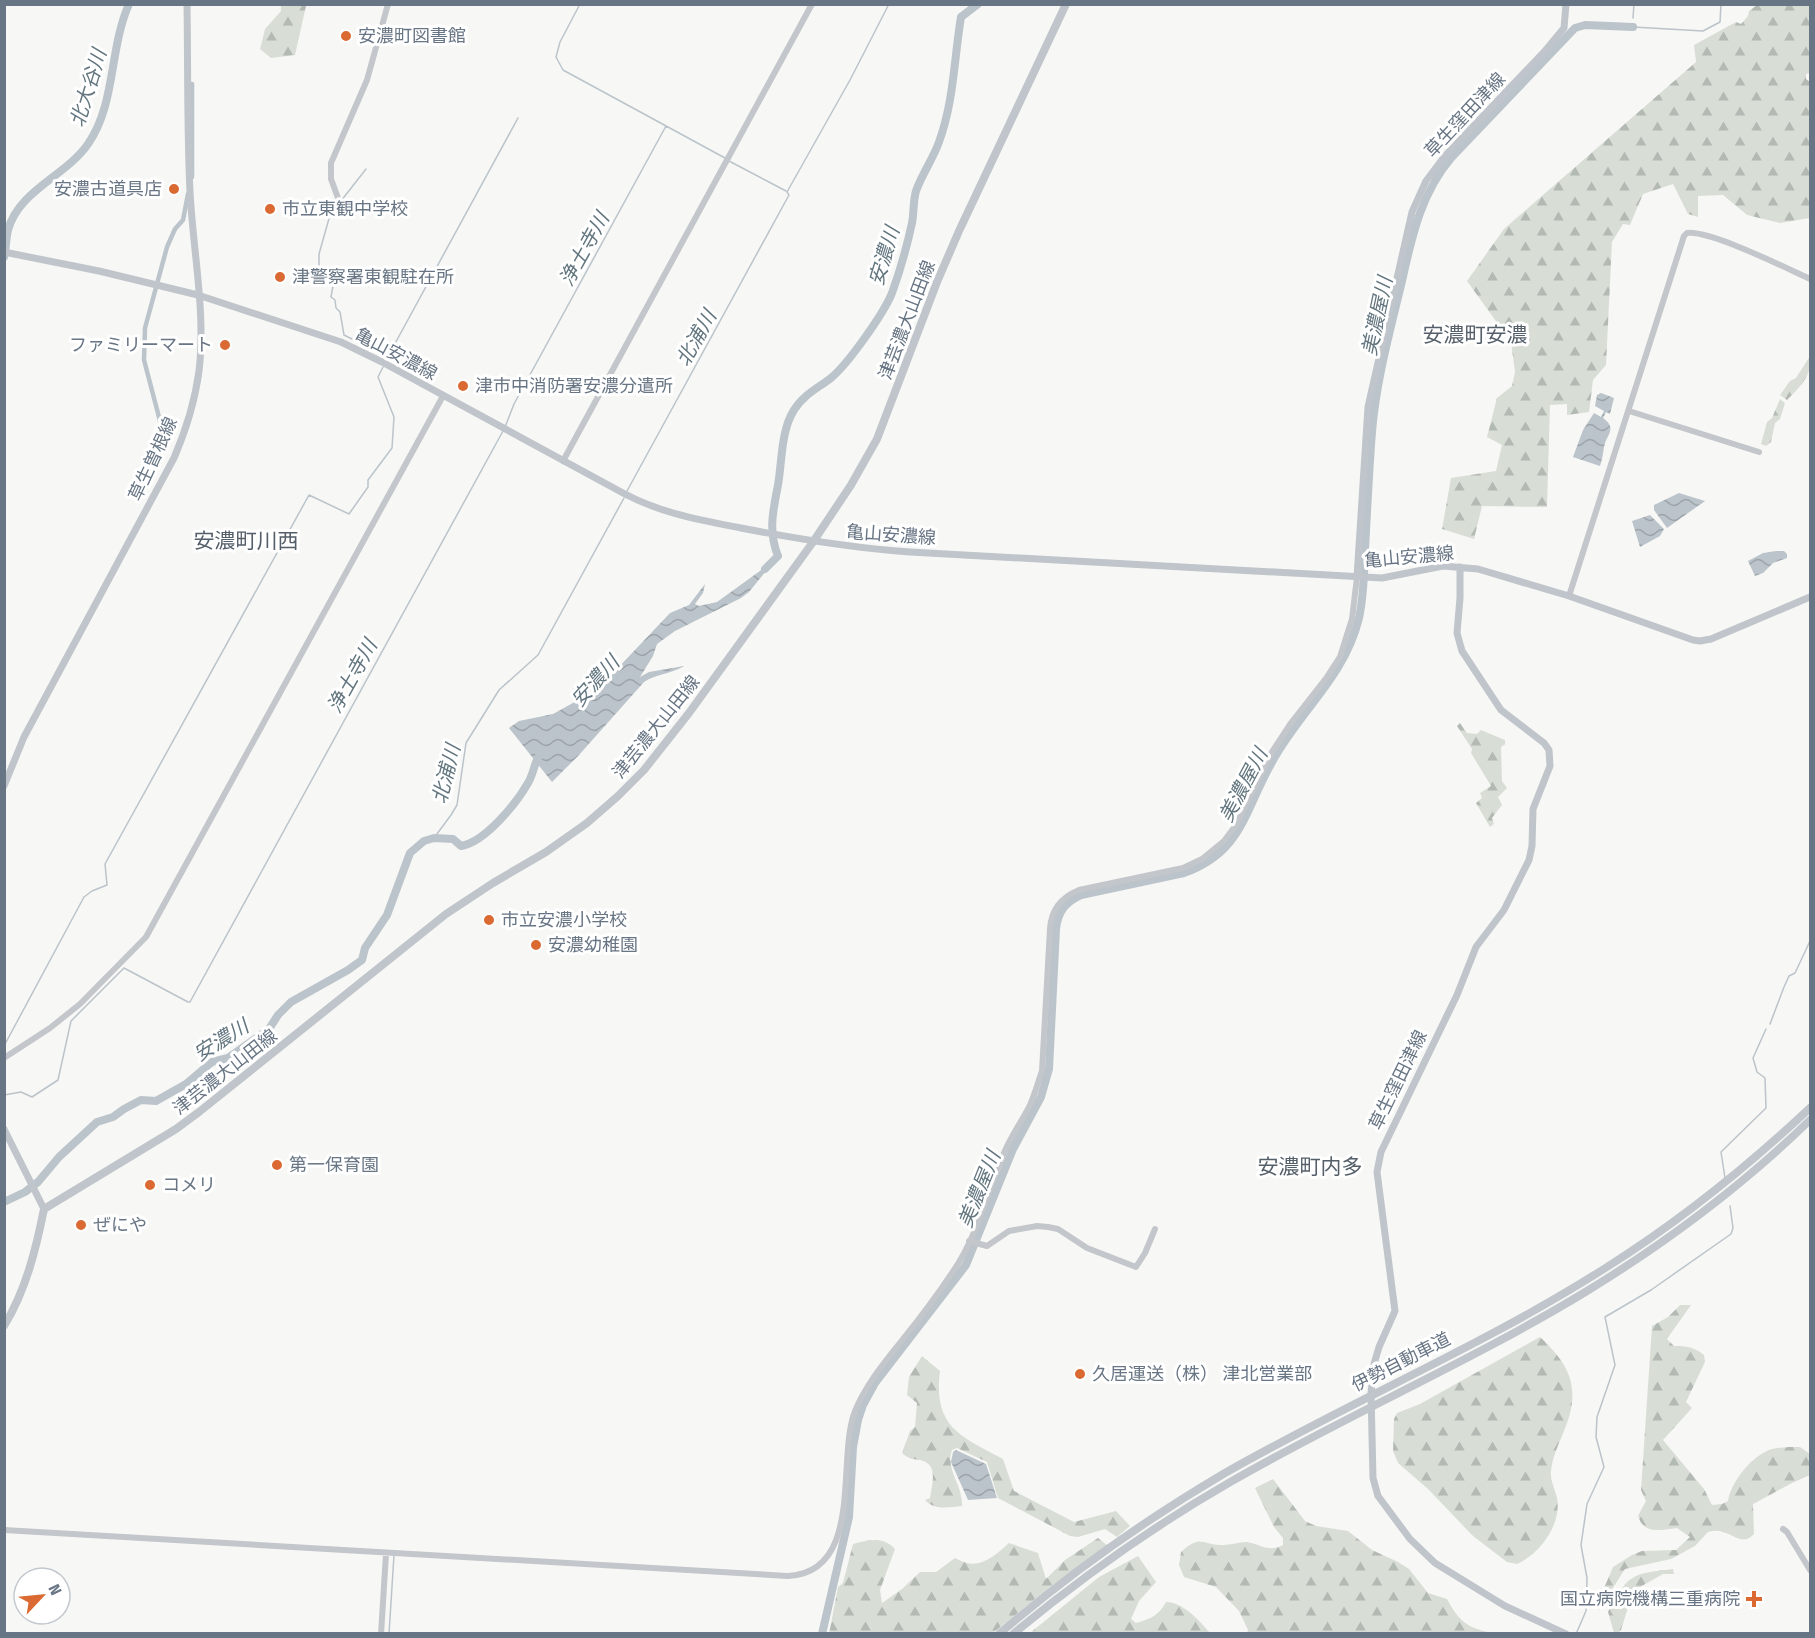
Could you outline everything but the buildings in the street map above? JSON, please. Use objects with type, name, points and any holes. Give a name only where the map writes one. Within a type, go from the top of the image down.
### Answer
[{"type":"highway","name":"伊勢自動車道","points":[[999,1634],[1062,1582],[1178,1502],[1268,1449],[1516,1321],[1609,1266],[1722,1185],[1810,1108]]},
{"type":"highway","name":"伊勢自動車道","points":[[1013,1634],[1097,1569],[1189,1506],[1266,1462],[1517,1330],[1614,1274],[1725,1196],[1810,1120]]},
{"type":"highway","points":[[1790,1140],[1810,1125]]},
{"type":"main road","name":"草生曽根線","points":[[4,786],[24,737],[183,439],[194,401],[200,343],[190,190],[187,4]]},
{"type":"main road","name":"津芸濃大山田線","points":[[42,1205],[176,1129],[446,914],[568,837],[618,796],[644,770],[689,713],[813,542],[851,485],[877,439],[955,241],[1066,4]]},
{"type":"main road","name":"草生窪田津線","points":[[1358,577],[1368,407],[1412,212],[1426,181],[1444,157],[1545,51],[1562,30],[1566,4]]},
{"type":"main road","name":"亀山安濃線","points":[[8,253],[99,270],[198,295],[341,342],[386,364],[622,493],[658,510],[792,538],[857,548],[910,552],[1358,577],[1388,577],[1431,568],[1460,567],[1494,573],[1569,596],[1700,641],[1711,639],[1810,597]]},
{"type":"main road","name":"草生窪田津線","points":[[1460,567],[1457,633],[1462,651],[1501,710],[1546,746],[1551,762],[1533,813],[1533,846],[1530,860],[1504,910],[1476,947],[1456,995],[1381,1152],[1377,1172],[1395,1311],[1374,1364],[1371,1393],[1373,1478],[1378,1496],[1389,1514],[1410,1539],[1435,1563],[1505,1606],[1566,1634]]},
{"type":"main road","points":[[4,1129],[42,1205],[27,1278],[4,1326]]},
{"type":"street","points":[[338,198],[330,175],[331,163],[367,80],[388,4]]},
{"type":"street","points":[[563,461],[812,4]]},
{"type":"street","points":[[1569,596],[1684,236],[1693,232],[1746,250],[1810,279]]},
{"type":"street","points":[[4,1058],[50,1028],[80,1004],[149,932],[443,396]]},
{"type":"street","points":[[1629,411],[1759,452]]},
{"type":"street","points":[[4,1530],[788,1576],[797,1576],[811,1570],[830,1554],[836,1543],[845,1500],[851,1421],[864,1390],[931,1302],[971,1242],[1004,1154],[1031,1103],[1042,1071],[1050,928],[1054,910],[1066,896],[1079,890],[1189,866],[1209,855],[1224,841],[1236,825],[1272,752],[1340,657],[1352,619],[1358,577]]},
{"type":"street","points":[[971,1242],[982,1246],[990,1245],[1009,1232],[1037,1226],[1048,1227],[1059,1229],[1087,1248],[1136,1267],[1155,1229]]},
{"type":"street","points":[[1783,1529],[1810,1570]]},
{"type":"street","points":[[381,1634],[386,1554]]},
{"type":"green space","points":[[304,4],[306,6],[295,55],[271,58],[260,49],[265,29],[281,11],[281,5]]},
{"type":"green space","points":[[1757,5],[1810,5],[1810,73],[1806,74],[1806,79],[1810,82],[1810,218],[1780,223],[1747,215],[1723,195],[1698,196],[1698,217],[1688,214],[1673,184],[1643,194],[1630,225],[1623,224],[1612,242],[1606,365],[1593,380],[1589,412],[1567,415],[1567,404],[1550,405],[1547,507],[1482,506],[1474,539],[1442,529],[1451,478],[1496,471],[1502,445],[1487,437],[1497,398],[1512,386],[1515,372],[1511,342],[1467,281],[1504,229],[1696,62],[1694,45],[1736,22],[1741,24],[1749,11]]},
{"type":"green space","points":[[1810,356],[1807,375],[1787,400],[1780,395],[1790,381],[1796,378]]},
{"type":"green space","points":[[1780,399],[1785,403],[1780,419],[1775,423],[1771,442],[1766,446],[1761,444],[1767,422],[1772,418]]},
{"type":"green space","points":[[1460,723],[1467,733],[1477,734],[1481,730],[1505,740],[1505,744],[1501,747],[1502,781],[1507,788],[1498,797],[1502,805],[1492,818],[1494,824],[1490,827],[1476,803],[1482,798],[1480,793],[1491,786],[1457,726]]},
{"type":"green space","points":[[1680,1305],[1691,1305],[1667,1339],[1674,1346],[1697,1350],[1704,1355],[1705,1362],[1686,1402],[1692,1408],[1663,1440],[1704,1489],[1712,1505],[1728,1501],[1733,1486],[1744,1470],[1757,1457],[1772,1449],[1800,1447],[1810,1454],[1810,1475],[1753,1504],[1754,1534],[1750,1537],[1739,1539],[1721,1531],[1708,1532],[1695,1546],[1671,1559],[1625,1569],[1599,1610],[1596,1607],[1613,1567],[1642,1551],[1676,1550],[1690,1537],[1677,1528],[1649,1529],[1644,1526],[1638,1516],[1646,1501],[1641,1490],[1652,1326],[1668,1317]]},
{"type":"green space","points":[[1540,1337],[1566,1369],[1572,1391],[1572,1403],[1551,1471],[1558,1508],[1553,1528],[1534,1553],[1517,1564],[1507,1562],[1473,1536],[1428,1489],[1398,1463],[1393,1451],[1394,1419],[1397,1413],[1420,1404]]},
{"type":"green space","points":[[922,1356],[940,1371],[939,1390],[941,1405],[946,1417],[962,1436],[1003,1459],[1014,1491],[1074,1522],[1116,1511],[1130,1526],[1117,1537],[1105,1529],[1078,1537],[1070,1536],[998,1498],[987,1462],[957,1448],[952,1450],[950,1457],[952,1471],[962,1498],[962,1506],[942,1508],[933,1506],[925,1500],[930,1498],[932,1470],[926,1462],[902,1453],[910,1431],[915,1427],[917,1403],[907,1395],[909,1377]]},
{"type":"green space","points":[[1273,1479],[1305,1521],[1316,1526],[1348,1531],[1372,1550],[1409,1569],[1428,1593],[1447,1599],[1455,1613],[1464,1622],[1491,1633],[1247,1633],[1248,1630],[1239,1611],[1216,1587],[1184,1577],[1179,1565],[1181,1552],[1198,1542],[1223,1545],[1247,1542],[1269,1548],[1283,1545],[1283,1538],[1274,1527],[1255,1488]]},
{"type":"green space","points":[[1098,1538],[1108,1546],[1051,1586],[993,1633],[829,1634],[838,1587],[843,1583],[853,1544],[870,1540],[881,1541],[895,1549],[880,1590],[882,1603],[920,1572],[936,1572],[955,1558],[970,1564],[977,1564],[994,1556],[1009,1543],[1038,1553],[1046,1579],[1065,1560]]},
{"type":"green space","points":[[1138,1556],[1156,1582],[1139,1601],[1131,1619],[1136,1623],[1146,1620],[1154,1616],[1166,1602],[1172,1603],[1191,1613],[1210,1633],[1030,1633],[1099,1577]]},
{"type":"green space","points":[[1673,1569],[1674,1574],[1663,1574],[1633,1591],[1621,1630],[1614,1633],[1608,1612],[1626,1583],[1648,1572]]},
{"type":"water","points":[[1601,393],[1614,398],[1610,414],[1606,412],[1603,418],[1610,425],[1610,432],[1600,466],[1573,457],[1583,430],[1594,413],[1601,417],[1604,411],[1595,406],[1597,395]]},
{"type":"water","points":[[1679,493],[1705,501],[1667,528],[1654,510],[1654,505]]},
{"type":"water","points":[[1650,515],[1664,529],[1660,536],[1640,547],[1632,521]]},
{"type":"water","points":[[1784,551],[1787,558],[1773,563],[1763,573],[1755,576],[1748,561],[1763,553]]},
{"type":"water","points":[[775,560],[749,592],[741,598],[675,631],[657,644],[653,656],[640,677],[649,672],[684,666],[644,682],[552,782],[509,728],[519,721],[553,714],[598,689],[670,613],[689,605],[705,584],[703,593],[695,604],[699,606],[717,602]]},
{"type":"water","points":[[956,1450],[986,1464],[997,1498],[968,1500],[951,1462],[953,1452]]},
{"type":"waterway","name":"北大谷川","points":[[4,257],[8,230],[22,204],[79,155],[97,128],[108,94],[118,39],[129,4]]},
{"type":"waterway","name":"北浦川","points":[[580,4],[560,42],[556,57],[563,70],[725,158]]},
{"type":"waterway","name":"北浦川","points":[[627,491],[789,195],[787,192],[850,80],[889,4]]},
{"type":"waterway","name":"安濃川","points":[[765,569],[778,556],[773,538],[772,521],[784,436],[790,418],[802,400],[831,378],[847,362],[888,302],[901,267],[910,232],[916,191],[937,148],[944,127],[951,96],[961,17],[978,4]]},
{"type":"waterway","points":[[1633,18],[1634,4]]},
{"type":"waterway","name":"美濃屋川","points":[[1633,25],[1633,27],[1703,31],[1720,22],[1721,4]]},
{"type":"waterway","name":"美濃屋川","points":[[822,1634],[849,1517],[853,1447],[863,1405],[875,1383],[966,1265],[1013,1149],[1041,1097],[1049,1069],[1058,918],[1067,904],[1081,895],[1184,873],[1203,864],[1218,854],[1239,829],[1282,745],[1343,659],[1359,618],[1363,593],[1374,413],[1384,356],[1410,248],[1425,200],[1441,171],[1452,157],[1575,28],[1585,25],[1633,27]]},
{"type":"waterway","points":[[192,84],[192,177]]},
{"type":"waterway","points":[[386,360],[518,118]]},
{"type":"waterway","name":"浄土寺川","points":[[505,427],[514,404],[666,126]]},
{"type":"waterway","name":"北浦川","points":[[729,161],[786,191]]},
{"type":"waterway","points":[[366,169],[330,215],[319,254],[319,273],[330,274],[333,286],[331,297],[335,300],[336,308],[340,312],[344,335],[388,357]]},
{"type":"waterway","points":[[160,421],[144,360],[145,328],[167,247],[175,229],[183,220],[188,194]]},
{"type":"waterway","points":[[4,1046],[84,897],[107,885],[105,864],[309,495],[349,514],[368,487],[368,480],[392,448],[394,417],[378,377],[383,367]]},
{"type":"waterway","name":"浄土寺川","points":[[4,1095],[21,1092],[32,1097],[58,1080],[71,1021],[124,968],[190,1002],[503,431]]},
{"type":"waterway","name":"北浦川","points":[[434,838],[457,805],[466,743],[499,690],[538,655],[624,498]]},
{"type":"waterway","name":"安濃川","points":[[4,1202],[25,1192],[38,1182],[59,1157],[97,1122],[113,1117],[141,1100],[156,1101],[186,1084],[212,1062],[228,1058],[269,1029],[278,1015],[291,1002],[362,960],[365,948],[387,915],[410,853],[424,841],[434,838],[453,839],[461,846],[490,830],[523,792],[541,753]]},
{"type":"waterway","points":[[1770,1024],[1789,976],[1795,973],[1810,941]]},
{"type":"waterway","points":[[1725,1178],[1721,1152],[1766,1108],[1765,1078],[1757,1072],[1753,1058],[1766,1029]]},
{"type":"waterway","points":[[1576,1634],[1586,1611],[1587,1578],[1581,1545],[1587,1504],[1604,1467],[1596,1437],[1597,1417],[1615,1365],[1605,1317],[1651,1290],[1731,1234],[1733,1228],[1730,1206]]},
{"type":"waterway","points":[[389,1634],[394,1555]]},
{"type":"place","name":"安濃町図書館","points":[[346,36]]},
{"type":"place","name":"安濃古道具店","points":[[174,189]]},
{"type":"place","name":"市立東観中学校","points":[[270,209]]},
{"type":"place","name":"津警察署東観駐在所","points":[[280,277]]},
{"type":"place","name":"ファミリーマート","points":[[225,345]]},
{"type":"place","name":"津市中消防署安濃分遣所","points":[[463,386]]},
{"type":"place","name":"市立安濃小学校","points":[[489,920]]},
{"type":"place","name":"安濃幼稚園","points":[[536,945]]},
{"type":"place","name":"第一保育園","points":[[277,1165]]},
{"type":"place","name":"コメリ","points":[[150,1185]]},
{"type":"place","name":"ぜにや","points":[[81,1225]]},
{"type":"place","name":"久居運送（株） 津北営業部","points":[[1080,1374]]},
{"type":"place","name":"国立病院機構三重病院","points":[[1754,1599]]},
{"type":"district","name":"安濃町安濃","points":[[1475,335]]},
{"type":"district","name":"安濃町川西","points":[[246,541]]},
{"type":"district","name":"安濃町内多","points":[[1310,1167]]}]
